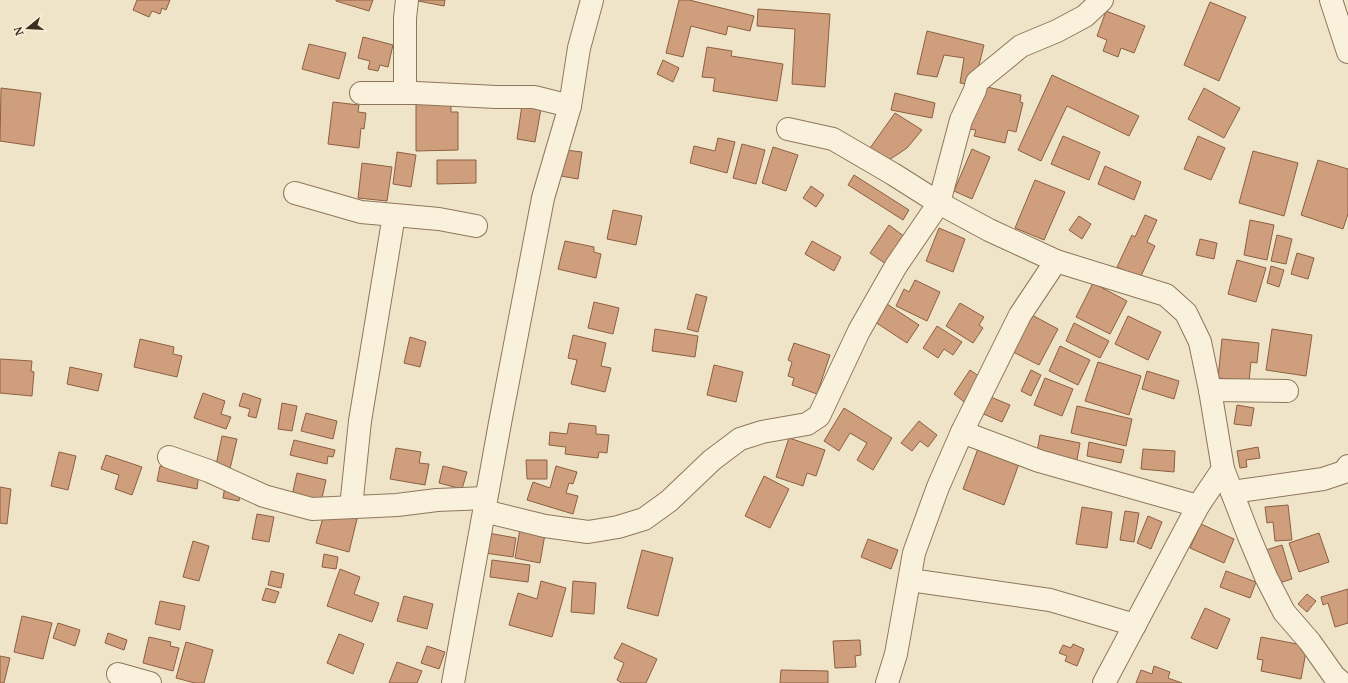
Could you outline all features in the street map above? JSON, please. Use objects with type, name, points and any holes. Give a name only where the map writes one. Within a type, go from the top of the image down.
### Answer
[{"type":"street","points":[[404,93],[405,18],[407,0]]},
{"type":"street","points":[[453,683],[543,198],[570,106],[579,48],[592,0]]},
{"type":"street","points":[[169,457],[209,471],[264,496],[312,509],[397,505],[437,500],[485,505],[545,526],[588,532],[618,527],[644,519],[669,501],[712,460],[740,439],[762,432],[806,424],[819,416],[859,332],[896,266],[940,203],[961,120],[975,90],[977,82],[1021,46],[1057,31],[1085,16],[1102,0]]},
{"type":"street","points":[[1331,0],[1343,20],[1348,52]]},
{"type":"street","points":[[361,93],[534,97],[570,106]]},
{"type":"street","points":[[788,129],[833,139],[940,203],[989,230],[1056,261],[1166,295],[1186,313],[1200,342],[1210,390],[1223,469],[1266,577],[1284,612],[1310,642],[1334,676],[1342,683]]},
{"type":"street","points":[[295,193],[361,212],[439,219],[476,226]]},
{"type":"street","points":[[351,507],[360,421],[394,215]]},
{"type":"street","points":[[887,683],[896,654],[914,553],[938,487],[962,432],[1020,315],[1056,261]]},
{"type":"street","points":[[1210,390],[1287,392]]},
{"type":"street","points":[[962,432],[1039,461],[1198,506]]},
{"type":"street","points":[[1232,492],[1323,479],[1344,472],[1348,466]]},
{"type":"street","points":[[1104,683],[1198,506],[1223,469]]},
{"type":"street","points":[[910,580],[1050,600],[1135,625]]},
{"type":"street","points":[[118,674],[150,683]]},
{"type":"building","points":[[137,0],[170,0],[166,10],[162,8],[160,14],[152,11],[149,17],[133,10]]},
{"type":"building","points":[[336,0],[373,0],[369,11]]},
{"type":"building","points":[[413,0],[445,0],[444,6]]},
{"type":"building","points":[[679,0],[689,0],[754,16],[750,31],[728,26],[726,35],[691,26],[683,57],[666,53]]},
{"type":"building","points":[[1210,2],[1246,17],[1219,81],[1184,65]]},
{"type":"building","points":[[758,9],[830,14],[825,87],[792,84],[795,29],[757,26]]},
{"type":"building","points":[[1106,11],[1145,26],[1134,53],[1121,48],[1118,57],[1103,51],[1107,40],[1097,36]]},
{"type":"building","points":[[927,31],[984,45],[974,85],[960,83],[964,58],[944,55],[937,77],[917,74]]},
{"type":"building","points":[[363,37],[393,45],[388,67],[380,65],[378,71],[368,69],[370,61],[358,58]]},
{"type":"building","points":[[309,44],[346,53],[339,79],[302,69]]},
{"type":"building","points":[[707,47],[732,51],[731,56],[783,64],[777,101],[713,91],[715,78],[702,77]]},
{"type":"building","points":[[663,60],[679,68],[673,82],[657,74]]},
{"type":"building","points":[[1052,75],[1139,116],[1129,136],[1067,106],[1041,161],[1018,150]]},
{"type":"building","points":[[979,85],[1021,95],[1020,102],[1023,103],[1016,132],[1008,130],[1005,143],[974,136],[976,130],[969,129]]},
{"type":"building","points":[[1,88],[41,93],[34,146],[0,141]]},
{"type":"building","points":[[1204,88],[1240,108],[1224,138],[1188,119]]},
{"type":"building","points":[[895,93],[935,103],[932,118],[891,110]]},
{"type":"building","points":[[333,102],[359,105],[358,112],[366,113],[364,129],[361,128],[359,148],[328,144]]},
{"type":"building","points":[[416,103],[451,103],[451,112],[458,112],[458,150],[416,151]]},
{"type":"building","points":[[522,105],[541,109],[535,142],[517,139]]},
{"type":"building","points":[[895,113],[922,130],[907,148],[889,160],[870,148]]},
{"type":"building","points":[[1063,136],[1100,152],[1089,180],[1051,164]]},
{"type":"building","points":[[1198,136],[1225,148],[1211,180],[1184,169]]},
{"type":"building","points":[[718,138],[735,142],[727,173],[690,163],[694,146],[715,151]]},
{"type":"building","points":[[742,144],[765,150],[756,184],[733,178]]},
{"type":"building","points":[[773,147],[798,155],[786,191],[762,183]]},
{"type":"building","points":[[972,149],[990,157],[972,199],[954,191]]},
{"type":"building","points":[[565,150],[582,152],[578,179],[561,176]]},
{"type":"building","points":[[1253,151],[1298,163],[1284,216],[1239,203]]},
{"type":"building","points":[[397,152],[416,155],[411,187],[393,184]]},
{"type":"building","points":[[437,160],[476,160],[476,183],[437,184]]},
{"type":"building","points":[[1318,160],[1348,169],[1348,214],[1343,229],[1301,215]]},
{"type":"building","points":[[362,163],[392,167],[387,201],[358,198]]},
{"type":"building","points":[[1105,166],[1141,182],[1134,200],[1098,184]]},
{"type":"building","points":[[854,175],[909,210],[903,220],[848,185]]},
{"type":"building","points":[[1035,180],[1065,192],[1044,240],[1015,228]]},
{"type":"building","points":[[811,186],[824,195],[816,207],[803,198]]},
{"type":"building","points":[[613,210],[642,216],[636,245],[607,239]]},
{"type":"building","points":[[1145,215],[1157,220],[1147,242],[1155,246],[1140,278],[1117,267],[1132,235],[1135,237]]},
{"type":"building","points":[[1079,216],[1091,224],[1082,239],[1069,230]]},
{"type":"building","points":[[1250,220],[1274,225],[1267,260],[1244,255]]},
{"type":"building","points":[[889,225],[905,237],[886,264],[870,253]]},
{"type":"building","points":[[939,228],[965,239],[953,272],[926,261]]},
{"type":"building","points":[[1277,235],[1292,239],[1286,264],[1271,261]]},
{"type":"building","points":[[1200,239],[1217,243],[1214,259],[1196,255]]},
{"type":"building","points":[[565,241],[594,247],[594,252],[601,254],[596,278],[558,269]]},
{"type":"building","points":[[812,241],[841,257],[834,271],[805,254]]},
{"type":"building","points":[[1297,253],[1314,258],[1308,279],[1291,274]]},
{"type":"building","points":[[1237,260],[1266,268],[1256,302],[1228,294]]},
{"type":"building","points":[[1271,266],[1284,270],[1279,287],[1267,283]]},
{"type":"building","points":[[915,280],[940,292],[927,321],[896,306],[904,289],[909,292]]},
{"type":"building","points":[[1093,283],[1127,301],[1110,334],[1076,317]]},
{"type":"building","points":[[696,294],[707,297],[698,332],[687,329]]},
{"type":"building","points":[[594,302],[619,308],[613,334],[588,328]]},
{"type":"building","points":[[884,302],[919,325],[907,343],[872,320]]},
{"type":"building","points":[[960,303],[984,317],[979,325],[983,328],[973,343],[946,326]]},
{"type":"building","points":[[1030,314],[1058,329],[1039,365],[1011,351]]},
{"type":"building","points":[[1128,316],[1161,332],[1148,360],[1115,344]]},
{"type":"building","points":[[1074,323],[1109,341],[1100,358],[1066,341]]},
{"type":"building","points":[[937,326],[962,342],[953,355],[944,349],[938,358],[923,348]]},
{"type":"building","points":[[655,329],[698,336],[695,357],[652,351]]},
{"type":"building","points":[[1272,329],[1312,335],[1306,376],[1266,370]]},
{"type":"building","points":[[573,335],[606,343],[601,366],[611,368],[605,392],[571,384],[577,360],[568,358]]},
{"type":"building","points":[[410,337],[426,342],[420,367],[404,363]]},
{"type":"building","points":[[140,339],[174,347],[173,354],[182,356],[177,377],[134,367]]},
{"type":"building","points":[[1222,339],[1259,343],[1257,363],[1251,362],[1249,381],[1218,378]]},
{"type":"building","points":[[794,343],[830,355],[817,394],[792,385],[794,378],[788,376],[792,362],[788,360]]},
{"type":"building","points":[[1060,346],[1090,360],[1078,385],[1049,371]]},
{"type":"building","points":[[0,359],[32,361],[31,371],[34,372],[32,396],[0,393]]},
{"type":"building","points":[[1098,362],[1141,376],[1129,415],[1085,401]]},
{"type":"building","points":[[714,365],[743,372],[736,402],[707,395]]},
{"type":"building","points":[[70,367],[102,374],[98,391],[67,384]]},
{"type":"building","points":[[970,370],[983,379],[967,404],[954,394]]},
{"type":"building","points":[[1031,370],[1041,375],[1031,396],[1021,391]]},
{"type":"building","points":[[1147,371],[1179,381],[1174,399],[1142,389]]},
{"type":"building","points":[[1045,378],[1073,389],[1062,416],[1034,405]]},
{"type":"building","points":[[203,393],[225,401],[221,414],[231,417],[226,429],[194,418]]},
{"type":"building","points":[[243,393],[261,399],[256,418],[248,416],[250,409],[239,406]]},
{"type":"building","points":[[986,395],[1010,405],[1002,422],[979,412]]},
{"type":"building","points":[[282,403],[297,406],[292,431],[278,429]]},
{"type":"building","points":[[1237,405],[1254,408],[1251,426],[1234,424]]},
{"type":"building","points":[[1077,406],[1132,419],[1126,446],[1071,433]]},
{"type":"building","points":[[844,408],[892,438],[873,470],[857,460],[867,443],[850,433],[839,451],[824,441]]},
{"type":"building","points":[[306,413],[337,421],[333,439],[301,431]]},
{"type":"building","points":[[919,421],[937,435],[928,447],[920,441],[912,451],[901,443]]},
{"type":"building","points":[[569,423],[596,426],[596,434],[609,435],[607,453],[599,452],[598,458],[565,454],[566,447],[549,445],[550,432],[567,434]]},
{"type":"building","points":[[1040,435],[1080,443],[1076,465],[1036,457]]},
{"type":"building","points":[[222,436],[237,439],[229,473],[215,470]]},
{"type":"building","points":[[789,438],[825,450],[816,476],[807,473],[803,486],[776,477]]},
{"type":"building","points":[[294,440],[335,450],[333,457],[328,456],[327,464],[290,455]]},
{"type":"building","points":[[1089,442],[1124,450],[1121,463],[1087,456]]},
{"type":"building","points":[[979,446],[1020,461],[1004,505],[963,489]]},
{"type":"building","points":[[1258,447],[1260,458],[1246,460],[1247,467],[1240,468],[1237,451]]},
{"type":"building","points":[[396,448],[421,452],[419,463],[429,464],[425,485],[390,479]]},
{"type":"building","points":[[1143,449],[1175,451],[1174,472],[1141,469]]},
{"type":"building","points":[[59,452],[76,456],[68,490],[51,486]]},
{"type":"building","points":[[106,455],[142,467],[132,495],[115,489],[119,475],[101,469]]},
{"type":"building","points":[[526,460],[547,460],[547,479],[527,479]]},
{"type":"building","points":[[160,466],[199,473],[197,489],[157,481]]},
{"type":"building","points":[[443,466],[467,472],[462,489],[439,483]]},
{"type":"building","points":[[556,466],[577,472],[573,484],[569,483],[566,493],[578,496],[573,514],[527,500],[533,482],[550,488]]},
{"type":"building","points":[[297,473],[326,480],[320,507],[291,500]]},
{"type":"building","points":[[764,476],[789,489],[770,528],[745,516]]},
{"type":"building","points":[[225,486],[241,488],[239,501],[223,498]]},
{"type":"building","points":[[0,487],[11,489],[7,524],[0,523]]},
{"type":"building","points":[[1288,505],[1292,540],[1275,541],[1273,522],[1267,523],[1265,507]]},
{"type":"building","points":[[1082,507],[1112,512],[1107,548],[1076,544]]},
{"type":"building","points":[[325,510],[357,519],[349,552],[316,543]]},
{"type":"building","points":[[1125,511],[1139,513],[1134,542],[1120,540]]},
{"type":"building","points":[[257,514],[274,517],[269,542],[252,539]]},
{"type":"building","points":[[1148,516],[1162,522],[1151,549],[1137,543]]},
{"type":"building","points":[[1201,524],[1234,539],[1224,563],[1190,548]]},
{"type":"building","points":[[520,529],[545,534],[540,563],[515,558]]},
{"type":"building","points":[[488,533],[516,538],[513,557],[485,553]]},
{"type":"building","points":[[1319,533],[1329,562],[1299,572],[1289,543]]},
{"type":"building","points":[[868,539],[898,550],[891,569],[861,557]]},
{"type":"building","points":[[193,541],[209,546],[199,581],[183,577]]},
{"type":"building","points":[[1282,545],[1292,579],[1276,584],[1266,550]]},
{"type":"building","points":[[642,550],[673,558],[658,616],[627,608]]},
{"type":"building","points":[[324,554],[338,557],[336,569],[322,567]]},
{"type":"building","points":[[492,560],[530,565],[528,582],[490,577]]},
{"type":"building","points":[[340,569],[360,577],[354,594],[379,603],[372,622],[327,606]]},
{"type":"building","points":[[271,571],[284,574],[281,588],[268,585]]},
{"type":"building","points":[[1226,571],[1256,582],[1250,598],[1220,587]]},
{"type":"building","points":[[541,581],[566,588],[552,637],[509,625],[518,593],[537,599]]},
{"type":"building","points":[[573,581],[596,583],[594,614],[571,612]]},
{"type":"building","points":[[266,588],[279,592],[275,603],[262,600]]},
{"type":"building","points":[[1348,589],[1348,623],[1335,627],[1328,603],[1323,605],[1321,597]]},
{"type":"building","points":[[1307,594],[1316,601],[1307,612],[1298,604]]},
{"type":"building","points":[[404,596],[433,604],[427,629],[397,621]]},
{"type":"building","points":[[160,601],[185,606],[180,630],[155,624]]},
{"type":"building","points":[[1205,608],[1230,619],[1217,649],[1191,638]]},
{"type":"building","points":[[22,616],[52,623],[43,659],[14,652]]},
{"type":"building","points":[[58,623],[80,630],[75,646],[53,638]]},
{"type":"building","points":[[108,633],[127,640],[124,650],[105,643]]},
{"type":"building","points":[[339,634],[364,644],[353,674],[327,663]]},
{"type":"building","points":[[149,637],[171,642],[170,646],[179,648],[173,671],[143,663]]},
{"type":"building","points":[[1261,637],[1307,646],[1301,679],[1261,671],[1263,660],[1257,659]]},
{"type":"building","points":[[860,640],[861,655],[855,656],[856,667],[835,668],[833,641]]},
{"type":"building","points":[[186,642],[213,650],[204,683],[195,683],[176,678]]},
{"type":"building","points":[[622,643],[657,659],[646,683],[622,683],[617,680],[624,663],[614,658]]},
{"type":"building","points":[[1073,644],[1084,649],[1077,666],[1065,661],[1067,656],[1059,653],[1063,645],[1071,648]]},
{"type":"building","points":[[427,646],[445,652],[439,669],[421,663]]},
{"type":"building","points":[[0,656],[10,658],[4,683],[0,683]]},
{"type":"building","points":[[397,662],[422,671],[417,683],[389,683]]},
{"type":"building","points":[[1154,666],[1170,672],[1168,678],[1182,683],[1136,683],[1141,670],[1152,674]]},
{"type":"building","points":[[781,670],[828,671],[828,683],[780,683]]}]
